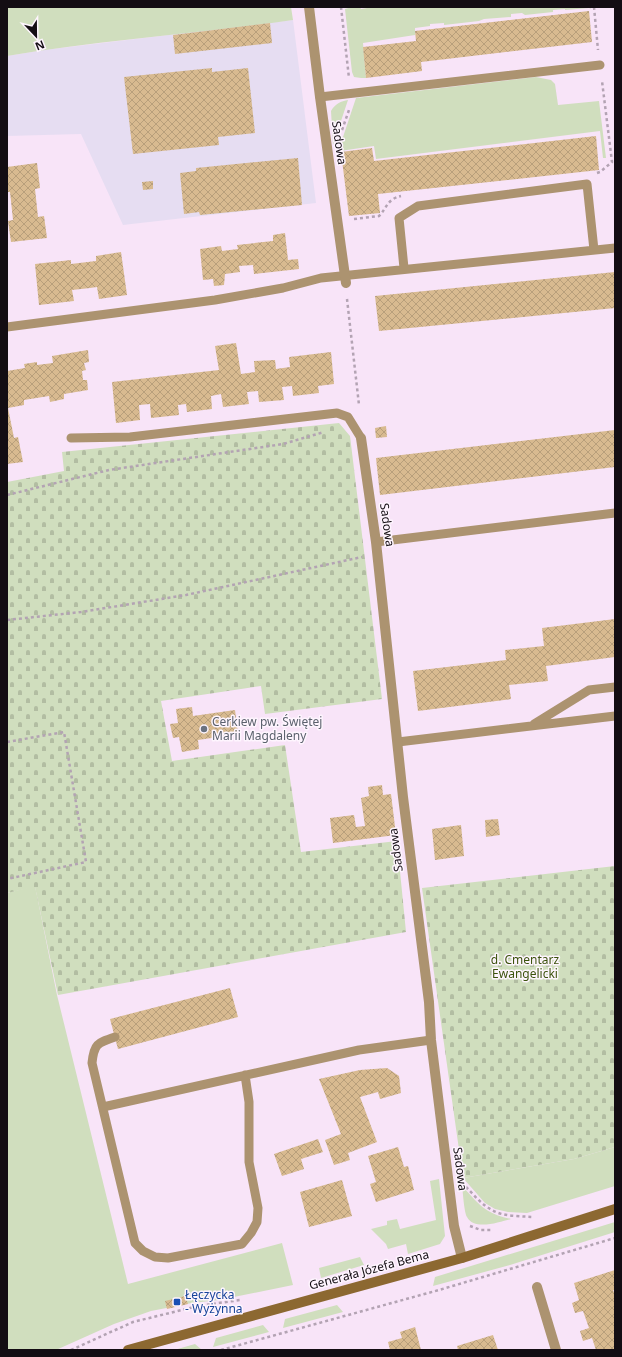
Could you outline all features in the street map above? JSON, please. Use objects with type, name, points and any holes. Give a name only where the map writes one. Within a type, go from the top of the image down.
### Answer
[{"type":"street","name":"Sadowa","points":[[310,7],[320,97],[345,279]]},
{"type":"street","name":"Sadowa","points":[[361,438],[376,542],[412,877],[429,1002],[431,1040],[454,1226],[462,1258]]},
{"type":"street","name":"Generała Józefa Bema","points":[[128,1350],[462,1258],[615,1209]]},
{"type":"street","points":[[537,1287],[556,1350]]},
{"type":"lane","points":[[320,97],[600,65]]},
{"type":"lane","points":[[404,268],[399,218],[418,206],[587,184],[594,250]]},
{"type":"lane","points":[[7,327],[215,300],[283,288],[321,278],[345,279],[404,268],[615,248]]},
{"type":"lane","points":[[71,438],[130,437],[337,412],[348,417],[361,438]]},
{"type":"lane","points":[[376,542],[615,513]]},
{"type":"lane","points":[[531,726],[589,690],[615,687]]},
{"type":"lane","points":[[398,742],[615,716]]},
{"type":"lane","points":[[115,1037],[100,1042],[93,1051],[92,1064],[135,1243],[144,1251],[155,1257],[168,1258],[242,1244],[251,1233],[256,1222],[258,1208],[249,1162],[249,1102],[245,1076]]},
{"type":"lane","points":[[103,1107],[359,1050],[431,1040]]},
{"type":"path","points":[[340,137],[352,101],[341,7]]},
{"type":"path","points":[[592,173],[600,172],[612,162],[594,7]]},
{"type":"path","points":[[349,220],[379,216],[388,202],[397,197],[405,196]]},
{"type":"path","points":[[345,279],[359,410]]},
{"type":"path","points":[[7,495],[109,470],[283,444],[323,432],[339,423],[345,416]]},
{"type":"path","points":[[7,620],[81,612],[186,595],[364,557]]},
{"type":"path","points":[[7,742],[64,732],[86,862],[7,879]]},
{"type":"path","points":[[521,1221],[534,1217]]},
{"type":"path","points":[[457,1242],[494,1230]]},
{"type":"path","points":[[221,1350],[439,1290],[615,1238]]},
{"type":"path","points":[[71,1350],[120,1326],[146,1318],[198,1306],[247,1299]]},
{"type":"shaded area","points":[[293,20],[316,203],[123,225],[81,134],[7,136],[7,56],[44,50]]},
{"type":"green space","points":[[7,7],[291,7],[293,20],[43,50],[7,56]]},
{"type":"green space","points":[[360,7],[361,9],[373,7],[590,7],[591,9],[553,10],[553,12],[525,15],[522,13],[511,14],[511,17],[484,19],[479,21],[444,25],[444,23],[430,24],[430,26],[415,28],[415,35],[363,43],[366,78],[361,78],[354,77],[352,72],[345,9]]},
{"type":"green space","points":[[536,77],[551,80],[555,84],[558,105],[599,101],[606,158],[603,158],[600,131],[376,159],[374,146],[340,151],[340,146],[356,98]]},
{"type":"green space","points":[[348,100],[333,145],[331,111],[338,103]]},
{"type":"green space","points":[[339,423],[350,436],[382,699],[265,714],[261,686],[161,701],[172,761],[285,745],[301,852],[397,841],[406,932],[58,995],[35,887],[7,893],[7,482],[64,471],[62,452]]},
{"type":"green space","name":"d. Cmentarz Ewangelicki","points":[[615,866],[615,1147],[574,1159],[463,1178],[422,888]]},
{"type":"green space","points":[[35,886],[57,995],[128,1284],[282,1243],[293,1285],[219,1300],[192,1303],[151,1311],[114,1324],[56,1350],[7,1350],[7,893]]},
{"type":"green space","points":[[615,1147],[615,1186],[527,1213],[508,1212],[495,1209],[485,1203],[463,1178],[574,1159]]},
{"type":"green space","points":[[439,1179],[445,1236],[440,1244],[408,1254],[406,1244],[388,1249],[386,1244],[371,1229],[387,1225],[387,1221],[397,1219],[400,1229],[436,1220],[430,1181]]},
{"type":"green space","points":[[462,1186],[488,1211],[511,1219],[481,1225],[470,1221],[465,1211]]},
{"type":"green space","points":[[615,1222],[615,1232],[510,1265],[433,1286],[435,1277]]},
{"type":"green space","points":[[360,1257],[364,1265],[321,1278],[319,1268]]},
{"type":"green space","points":[[337,1305],[343,1312],[283,1328],[285,1319]]},
{"type":"green space","points":[[263,1325],[269,1332],[213,1347],[216,1338]]},
{"type":"green space","points":[[195,1344],[202,1350],[174,1350]]},
{"type":"building","points":[[589,11],[592,42],[421,62],[422,71],[366,78],[363,47],[416,41],[415,31]]},
{"type":"building","points":[[270,23],[272,43],[175,54],[173,35]]},
{"type":"building","points":[[212,68],[212,72],[248,68],[255,133],[218,137],[219,145],[133,154],[124,77]]},
{"type":"building","points":[[596,136],[599,170],[378,194],[380,213],[349,216],[341,152],[372,148],[374,161]]},
{"type":"building","points":[[298,158],[302,205],[200,215],[199,212],[184,214],[180,173],[196,171],[196,168]]},
{"type":"building","points":[[37,163],[40,188],[35,189],[38,217],[44,216],[47,238],[11,242],[8,221],[13,220],[10,192],[7,192],[7,167]]},
{"type":"building","points":[[153,181],[153,189],[143,190],[142,182]]},
{"type":"building","points":[[285,233],[288,260],[298,259],[299,269],[254,274],[253,265],[239,266],[240,272],[225,274],[224,285],[214,286],[213,279],[203,280],[200,249],[221,246],[222,251],[238,249],[237,245],[273,241],[273,235]]},
{"type":"building","points":[[121,252],[127,295],[99,299],[97,287],[72,290],[74,301],[39,305],[35,264],[71,260],[71,264],[96,261],[96,256]]},
{"type":"building","points":[[615,272],[615,308],[379,331],[375,296]]},
{"type":"building","points":[[236,343],[241,374],[255,372],[254,361],[275,360],[276,369],[290,367],[289,357],[331,352],[334,384],[318,386],[319,393],[293,396],[292,386],[282,387],[284,400],[259,402],[258,391],[247,392],[249,404],[223,407],[221,394],[211,396],[212,409],[187,412],[186,404],[178,405],[179,415],[151,418],[150,404],[139,405],[140,420],[116,423],[112,382],[219,370],[215,346]]},
{"type":"building","points":[[88,350],[89,362],[84,363],[86,370],[82,371],[83,380],[87,380],[88,390],[64,394],[64,399],[50,402],[49,396],[24,400],[24,405],[8,408],[14,438],[18,437],[23,462],[7,464],[7,371],[25,368],[24,364],[37,362],[37,365],[53,363],[52,356]]},
{"type":"building","points":[[386,426],[387,437],[376,438],[375,428]]},
{"type":"building","points":[[615,430],[615,467],[380,495],[376,458]]},
{"type":"building","points":[[615,619],[615,657],[546,666],[548,681],[509,685],[511,699],[418,711],[413,671],[506,660],[505,650],[544,646],[542,628]]},
{"type":"building","name":"Cerkiew pw. Świętej Marii Magdaleny","points":[[192,707],[193,716],[235,710],[238,734],[198,740],[199,749],[182,752],[179,737],[173,738],[170,724],[178,723],[176,709]]},
{"type":"building","points":[[382,785],[383,795],[391,794],[396,835],[333,843],[330,818],[354,815],[356,827],[365,826],[361,798],[369,796],[368,787]]},
{"type":"building","points":[[498,819],[500,835],[486,837],[485,820]]},
{"type":"building","points":[[461,825],[464,856],[435,860],[432,829]]},
{"type":"building","points":[[230,988],[238,1017],[118,1049],[110,1019]]},
{"type":"building","points":[[387,1068],[399,1076],[401,1093],[380,1099],[378,1092],[360,1097],[377,1142],[348,1153],[350,1160],[334,1165],[325,1140],[341,1134],[319,1079],[360,1070]]},
{"type":"building","points":[[318,1139],[323,1152],[301,1159],[304,1169],[282,1176],[274,1154]]},
{"type":"building","points":[[398,1147],[404,1167],[408,1166],[414,1190],[376,1202],[370,1184],[376,1182],[368,1156]]},
{"type":"building","points":[[342,1180],[352,1216],[309,1227],[300,1192]]},
{"type":"building","points":[[615,1270],[615,1290],[613,1290],[615,1295],[615,1350],[596,1350],[592,1338],[583,1341],[580,1331],[589,1328],[583,1311],[575,1313],[572,1303],[579,1300],[574,1283]]},
{"type":"building","points":[[185,1296],[188,1304],[167,1309],[165,1301]]},
{"type":"building","points":[[415,1327],[421,1350],[390,1350],[388,1342],[402,1338],[400,1332]]},
{"type":"building","points":[[493,1335],[498,1350],[458,1350],[457,1346]]},
{"type":"place","name":"Cerkiew pw. Świętej Marii Magdaleny","points":[[204,729]]},
{"type":"place","name":"Łęczycka - Wyżynna","points":[[177,1302]]}]
